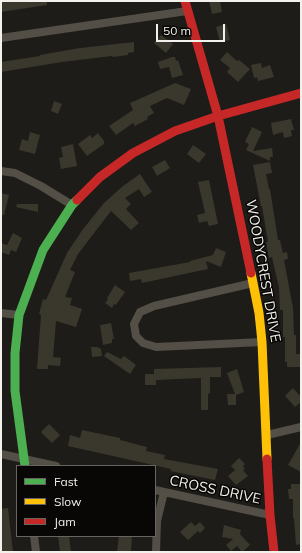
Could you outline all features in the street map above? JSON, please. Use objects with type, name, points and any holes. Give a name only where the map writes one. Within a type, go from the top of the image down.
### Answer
[{"type":"street","name":"WOODYCREST DRIVE","points":[[185,1],[186,11],[214,99],[253,283],[262,342],[270,515],[274,552]]},
{"type":"street","points":[[1,38],[186,11]]},
{"type":"street","points":[[25,462],[15,392],[15,352],[19,315],[43,250],[72,205],[100,176],[133,153],[175,132],[218,116],[301,93]]},
{"type":"street","points":[[1,171],[15,173],[41,186],[72,205]]},
{"type":"street","points":[[253,283],[154,306],[140,312],[134,324],[136,336],[143,343],[156,348],[262,342]]},
{"type":"street","points":[[1,313],[19,315]]},
{"type":"street","points":[[267,435],[301,427]]},
{"type":"street","points":[[1,454],[25,462],[48,465]]},
{"type":"street","name":"CROSS DRIVE","points":[[156,490],[270,515]]},
{"type":"street","points":[[156,552],[157,521],[164,492]]},
{"type":"street","points":[[34,537],[36,552]]},
{"type":"building","points":[[1,1],[47,1],[47,5],[1,12]]},
{"type":"building","points":[[209,1],[220,1],[222,12],[212,14]]},
{"type":"building","points":[[226,24],[230,40],[220,42],[216,27]]},
{"type":"building","points":[[161,35],[173,44],[166,53],[154,43]]},
{"type":"building","points":[[134,42],[134,52],[128,53],[128,55],[62,62],[1,72],[1,62],[80,48]]},
{"type":"building","points":[[227,52],[237,61],[239,60],[250,69],[238,82],[227,72],[230,68],[220,60]]},
{"type":"building","points":[[175,57],[176,61],[178,60],[183,75],[172,78],[169,67],[160,69],[158,62]]},
{"type":"building","points":[[261,63],[262,68],[270,65],[274,77],[258,81],[257,77],[254,78],[251,65]]},
{"type":"building","points":[[175,83],[191,89],[184,105],[167,98],[150,106],[154,113],[147,117],[148,119],[135,126],[133,123],[116,135],[109,126],[133,110],[130,103]]},
{"type":"building","points":[[54,101],[62,104],[58,114],[51,111]]},
{"type":"building","points":[[291,119],[294,130],[291,130],[292,136],[284,138],[283,132],[273,135],[271,123]]},
{"type":"building","points":[[252,127],[262,132],[253,151],[272,148],[273,157],[270,157],[270,161],[246,150],[249,144],[245,142]]},
{"type":"building","points":[[30,132],[40,135],[35,154],[19,150],[22,139],[28,141]]},
{"type":"building","points":[[98,133],[104,141],[104,144],[87,156],[78,144],[90,135],[92,138]]},
{"type":"building","points":[[73,144],[77,166],[61,169],[59,158],[63,157],[61,147]]},
{"type":"building","points":[[193,145],[206,154],[199,163],[187,154]]},
{"type":"building","points":[[165,160],[170,168],[157,176],[152,167]]},
{"type":"building","points":[[270,162],[272,173],[266,174],[270,189],[278,240],[280,240],[283,253],[287,252],[288,259],[284,260],[293,308],[294,335],[296,335],[296,354],[301,354],[301,367],[287,367],[287,362],[285,362],[283,310],[280,310],[279,288],[272,257],[269,258],[262,206],[253,165]]},
{"type":"building","points":[[140,174],[152,192],[144,197],[139,189],[125,198],[131,204],[126,209],[139,223],[131,230],[111,211],[78,254],[70,270],[75,272],[65,297],[72,298],[70,305],[82,309],[76,327],[56,321],[53,357],[61,358],[60,366],[48,365],[48,369],[37,369],[41,315],[39,314],[43,299],[46,300],[67,253],[83,229],[104,203],[123,186]]},
{"type":"building","points":[[209,180],[218,224],[209,226],[207,221],[199,223],[197,215],[205,213],[198,182]]},
{"type":"building","points":[[1,193],[9,195],[4,215],[1,215]]},
{"type":"building","points":[[17,204],[38,204],[38,212],[16,207]]},
{"type":"building","points":[[13,233],[22,238],[16,252],[11,250],[9,255],[1,252],[1,243],[7,245]]},
{"type":"building","points":[[216,248],[226,252],[221,267],[206,261],[208,269],[142,283],[141,279],[130,281],[129,273],[190,262],[213,255]]},
{"type":"building","points":[[115,285],[125,292],[116,305],[114,304],[112,308],[105,303]]},
{"type":"building","points":[[111,323],[114,339],[112,339],[112,343],[103,345],[100,325]]},
{"type":"building","points":[[91,347],[101,349],[102,356],[92,357]]},
{"type":"building","points":[[107,352],[121,359],[124,356],[136,365],[130,374],[104,356]]},
{"type":"building","points":[[221,367],[221,377],[210,377],[208,410],[201,410],[201,378],[156,380],[156,385],[145,385],[145,374],[154,374],[154,369]]},
{"type":"building","points":[[237,369],[244,392],[236,395],[236,405],[228,405],[227,394],[235,394],[227,373]]},
{"type":"building","points":[[293,388],[301,397],[301,402],[295,407],[285,396]]},
{"type":"building","points":[[49,424],[60,435],[52,443],[41,432]]},
{"type":"building","points":[[82,430],[120,438],[120,440],[147,447],[146,451],[165,455],[164,459],[218,469],[215,480],[170,471],[171,469],[156,465],[68,446],[70,435],[80,438]]},
{"type":"building","points":[[301,442],[301,472],[288,465]]},
{"type":"building","points":[[239,458],[245,464],[243,466],[245,469],[243,470],[248,476],[236,485],[228,476],[235,470],[231,466]]},
{"type":"building","points":[[291,484],[301,484],[301,544],[296,545],[293,518],[293,499],[289,499],[288,489],[291,489]]},
{"type":"building","points":[[8,508],[13,552],[2,552],[1,509]]},
{"type":"building","points":[[191,522],[195,526],[200,522],[205,528],[200,533],[198,531],[188,540],[180,532]]},
{"type":"building","points":[[224,525],[241,530],[240,534],[250,545],[242,552],[237,546],[231,551],[226,545],[233,539],[222,537]]},
{"type":"building","points":[[58,537],[69,537],[71,552],[60,552]]},
{"type":"building","points":[[119,537],[132,537],[131,552],[117,552]]},
{"type":"traffic: fast","points":[[25,465],[15,391],[15,353],[19,315],[43,250],[72,205],[77,200]]},
{"type":"traffic: slow","points":[[251,273],[259,313],[262,342],[267,459]]},
{"type":"traffic: jam","points":[[185,1],[218,116],[251,273]]},
{"type":"traffic: jam","points":[[77,200],[100,177],[133,153],[175,131],[218,116],[301,93]]},
{"type":"traffic: jam","points":[[267,459],[270,515],[274,552]]}]
